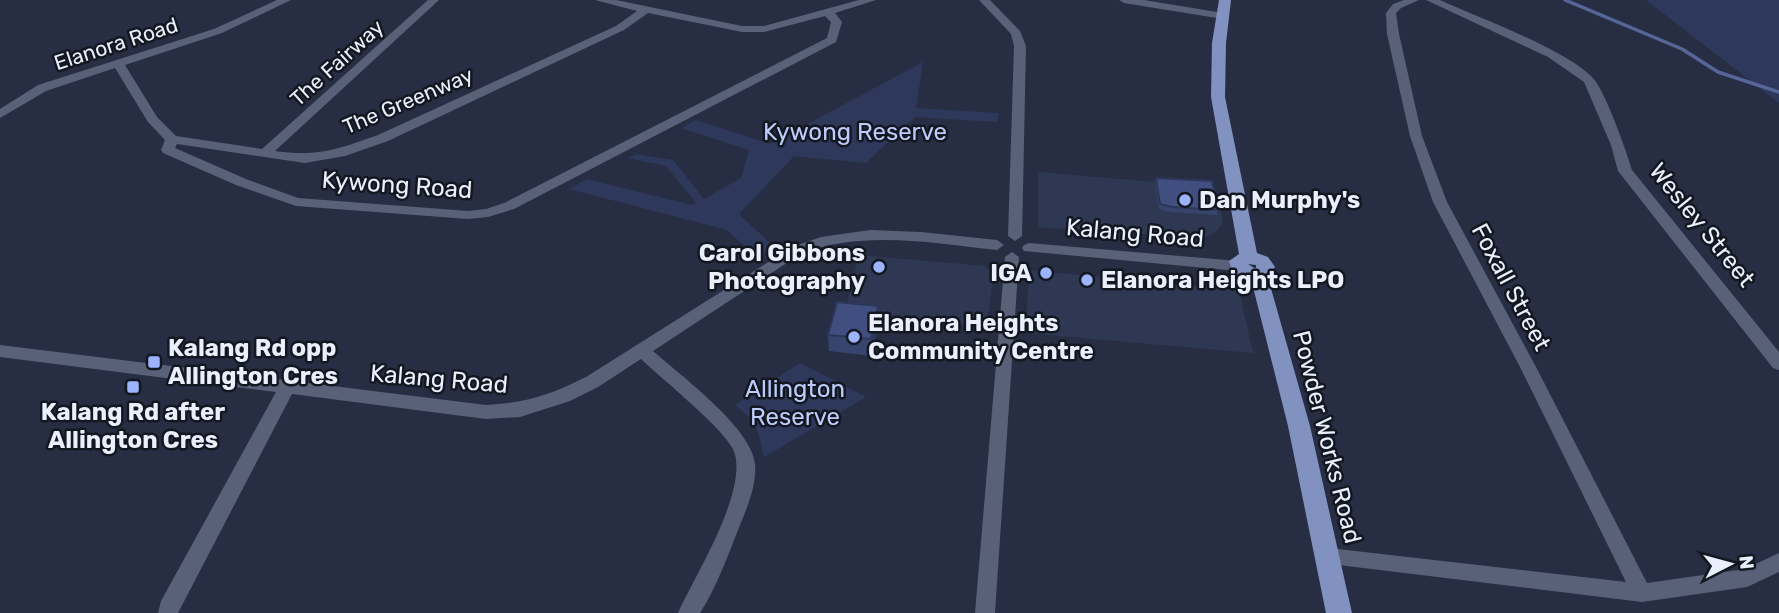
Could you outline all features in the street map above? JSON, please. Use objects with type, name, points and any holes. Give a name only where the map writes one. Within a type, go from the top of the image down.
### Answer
[{"type":"main road","name":"Powder Works Road","points":[[1224,8],[1218,97],[1248,266],[1262,287],[1299,426],[1339,613]]},
{"type":"street","name":"Elanora Road","points":[[0,114],[42,88],[218,31],[286,0]]},
{"type":"street","name":"The Fairway","points":[[265,153],[435,0]]},
{"type":"street","points":[[600,0],[742,29],[764,29],[871,0]]},
{"type":"street","points":[[985,0],[1016,33],[1020,46],[1015,236]]},
{"type":"street","points":[[1124,0],[1224,8]]},
{"type":"street","name":"Foxall Street","points":[[1414,0],[1397,6],[1391,13],[1393,34],[1416,136],[1440,202],[1528,367],[1642,593]]},
{"type":"street","name":"Wesley Street","points":[[1431,0],[1552,55],[1589,80],[1618,145],[1625,171],[1779,364]]},
{"type":"street","name":"The Greenway","points":[[172,139],[305,159],[340,153],[383,138],[620,28],[644,11]]},
{"type":"street","name":"Kywong Road","points":[[118,64],[152,118],[172,139],[168,150],[241,182],[296,202],[468,215],[488,213],[545,187],[832,40],[837,22],[828,12]]},
{"type":"street","name":"Kalang Road","points":[[0,351],[473,411],[504,412],[536,407],[564,397],[797,250],[823,240],[868,234],[997,245]]},
{"type":"street","points":[[985,613],[1021,252],[1025,240],[1015,236],[1001,239],[997,245],[1003,254],[1021,252]]},
{"type":"street","name":"Kalang Road","points":[[1021,252],[1248,266]]},
{"type":"street","points":[[642,350],[732,433],[741,447],[746,467],[744,488],[695,603],[688,613]]},
{"type":"street","points":[[168,613],[168,608],[286,388]]},
{"type":"street","points":[[1329,557],[1642,593],[1747,578],[1779,562]]},
{"type":"shaded area","points":[[1038,172],[1215,187],[1223,220],[1218,230],[1204,238],[1038,227]]},
{"type":"shaded area","points":[[859,255],[984,266],[994,273],[986,328],[844,314]]},
{"type":"shaded area","points":[[1029,270],[1239,290],[1253,353],[1026,333]]},
{"type":"green space","points":[[1646,0],[1779,0],[1779,103]]},
{"type":"green space","name":"Kywong Reserve","points":[[923,62],[916,108],[999,113],[997,122],[915,117],[866,163],[794,156],[739,214],[774,247],[757,257],[727,230],[569,189],[587,179],[692,205],[696,203],[666,166],[628,158],[635,154],[673,160],[704,199],[741,178],[749,150],[681,128],[696,120],[770,144]]},
{"type":"green space","name":"Allington Reserve","points":[[800,363],[866,397],[764,457],[756,427],[735,405]]},
{"type":"building","name":"Dan Murphy's","points":[[1156,178],[1212,181],[1218,210],[1160,204]]},
{"type":"building","points":[[837,302],[878,306],[871,339],[828,335]]},
{"type":"waterway","points":[[1565,0],[1682,49],[1718,72],[1779,92]]},
{"type":"place","name":"Dan Murphy's","points":[[1185,200]]},
{"type":"place","name":"Carol Gibbons Photography","points":[[879,267]]},
{"type":"place","name":"IGA","points":[[1046,273]]},
{"type":"place","name":"Elanora Heights LPO","points":[[1087,280]]},
{"type":"place","name":"Elanora Heights Community Centre","points":[[854,337]]},
{"type":"place","name":"Kalang Rd opp Allington Cres","points":[[154,362]]},
{"type":"place","name":"Kalang Rd after Allington Cres","points":[[133,387]]}]
